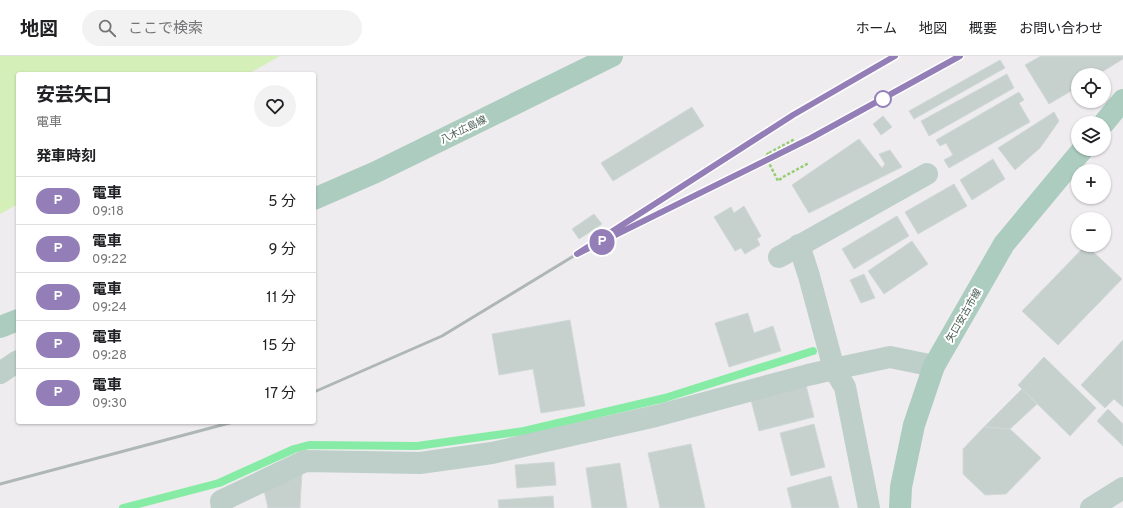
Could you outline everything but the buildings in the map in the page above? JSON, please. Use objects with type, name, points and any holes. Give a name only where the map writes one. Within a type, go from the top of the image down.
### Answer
[{"type":"main road","name":"八木広島線","points":[[316,198],[376,172],[612,56]]},
{"type":"main road","points":[[1110,116],[1123,100]]},
{"type":"main road","name":"矢口安古市線","points":[[900,508],[900,487],[914,425],[934,366],[1004,244],[1077,156]]},
{"type":"main road","points":[[0,327],[16,321]]},
{"type":"street","points":[[779,257],[927,174]]},
{"type":"street","points":[[799,246],[809,276],[834,369],[846,387],[869,508]]},
{"type":"street","points":[[222,508],[221,501],[305,461],[420,463],[492,453],[656,416],[808,375],[890,357],[934,366]]},
{"type":"street","points":[[0,373],[16,362]]},
{"type":"street","points":[[1091,508],[1123,488]]},
{"type":"path","points":[[795,139],[765,156],[778,181],[809,163]]},
{"type":"green space","points":[[0,56],[280,56],[252,72],[16,72],[16,205],[0,214]]},
{"type":"waterway","points":[[123,508],[219,483],[294,449],[309,445],[417,446],[524,431],[665,398],[813,351]]},
{"type":"railway","points":[[316,391],[442,336],[577,254],[793,115],[895,56]]},
{"type":"railway","points":[[614,236],[811,138],[960,56]]},
{"type":"railway","points":[[0,484],[225,424]]},
{"type":"train","name":"P","points":[[895,56],[793,115],[577,254],[811,138],[960,56]]}]
